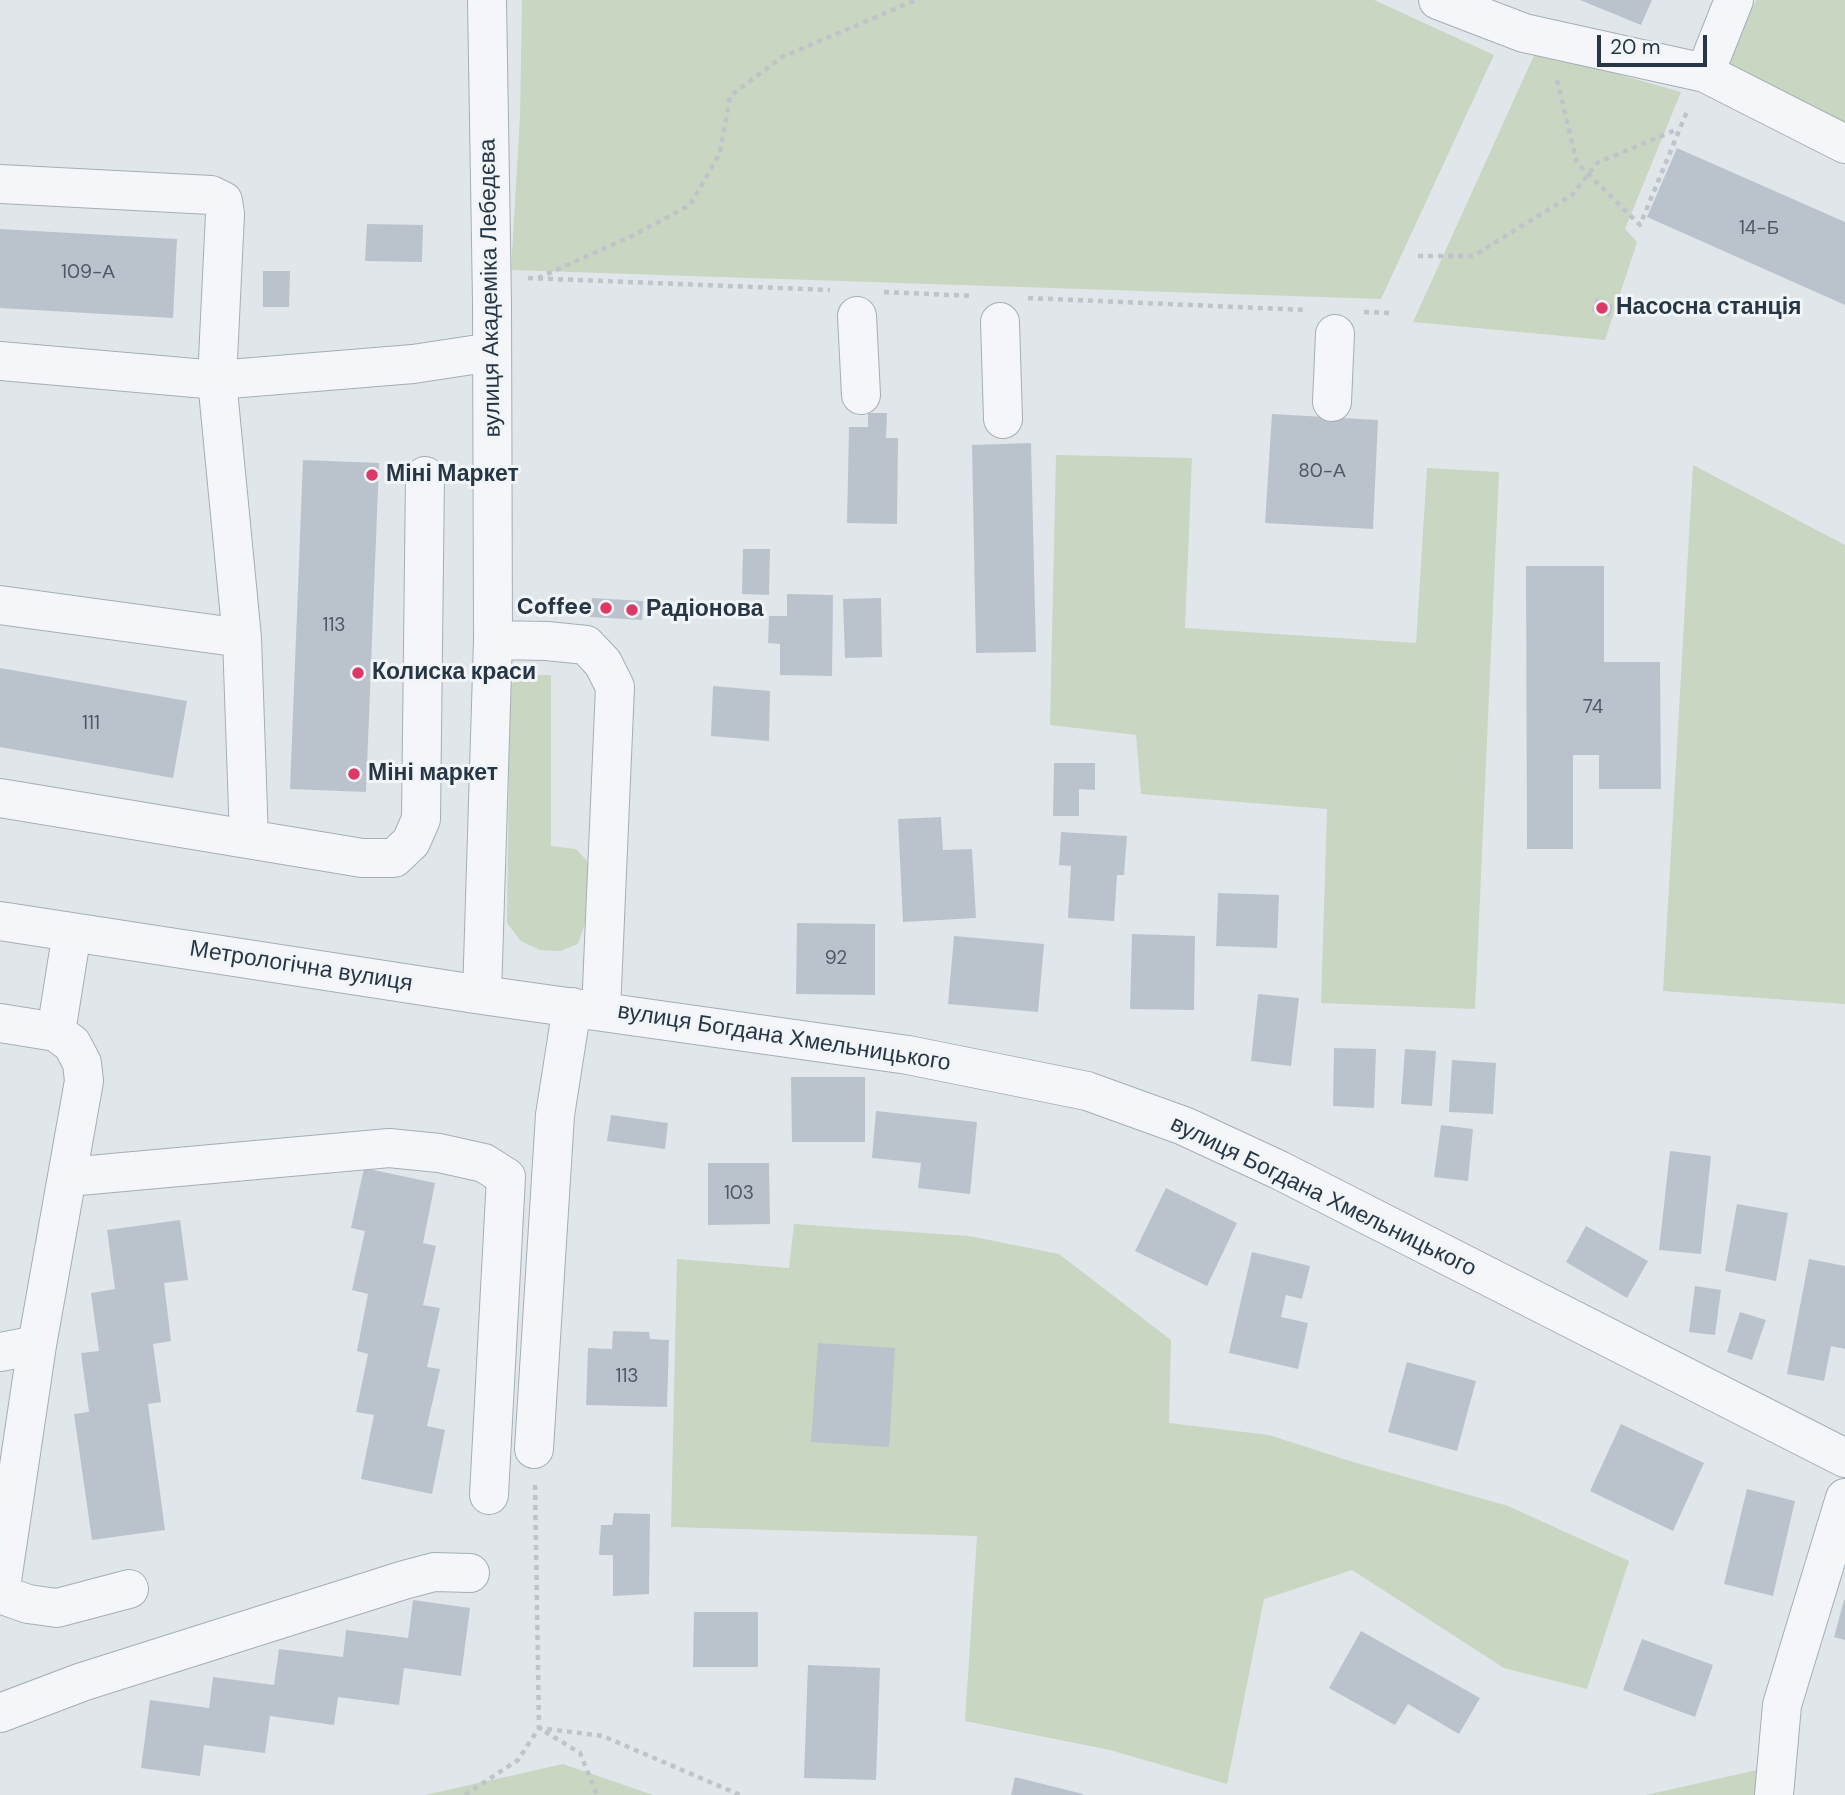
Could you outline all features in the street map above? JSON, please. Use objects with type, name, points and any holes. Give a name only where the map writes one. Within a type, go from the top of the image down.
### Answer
[{"type":"street","name":"вулиця Академіка Лебедєва","points":[[482,995],[493,640],[492,276],[487,0]]},
{"type":"street","points":[[1438,0],[1524,33],[1705,73],[1845,144]]},
{"type":"street","points":[[1705,73],[1734,0]]},
{"type":"street","points":[[0,184],[211,195],[223,201],[225,214],[217,380],[242,638],[249,839]]},
{"type":"street","points":[[860,300],[861,395]]},
{"type":"street","points":[[999,305],[1003,419]]},
{"type":"street","points":[[1332,402],[1336,319]]},
{"type":"street","points":[[0,360],[217,380],[413,364],[492,352]]},
{"type":"street","points":[[0,799],[362,858],[394,858],[411,842],[421,819],[425,476]]},
{"type":"street","points":[[0,605],[242,638]]},
{"type":"street","points":[[493,640],[586,645],[603,663],[615,687],[587,1009],[555,1115],[534,1449]]},
{"type":"street","name":"Метрологічна вулиця","points":[[0,921],[587,1009]]},
{"type":"street","points":[[56,1032],[72,932]]},
{"type":"street","name":"вулиця Богдана Хмельницького","points":[[587,1009],[908,1055],[1087,1091],[1184,1126],[1279,1170],[1845,1458]]},
{"type":"street","points":[[0,1023],[56,1032],[72,1044],[82,1063],[84,1081],[37,1345],[0,1594],[28,1605],[57,1608],[129,1589]]},
{"type":"street","points":[[68,1177],[389,1148],[439,1153],[484,1163],[506,1177],[489,1495]]},
{"type":"street","points":[[0,1352],[37,1345]]},
{"type":"street","points":[[1774,1795],[1782,1705],[1845,1498]]},
{"type":"street","points":[[0,1713],[82,1682],[404,1580],[434,1572],[470,1573]]},
{"type":"path","points":[[538,278],[632,236],[690,205],[720,153],[730,96],[782,57],[916,0]]},
{"type":"path","points":[[1418,256],[1473,256],[1572,195],[1580,185],[1588,174],[1597,163],[1679,129],[1640,225],[1613,198],[1595,181],[1586,172],[1577,163],[1546,38]]},
{"type":"path","points":[[492,276],[860,300],[1336,319],[1391,313]]},
{"type":"path","points":[[465,1795],[517,1760],[539,1728],[534,1449]]},
{"type":"path","points":[[539,1728],[580,1753],[597,1795]]},
{"type":"path","points":[[539,1728],[603,1737],[740,1795]]},
{"type":"green space","points":[[522,0],[1374,0],[1494,55],[1381,299],[511,270],[520,117]]},
{"type":"green space","points":[[1756,0],[1845,0],[1845,127],[1726,67]]},
{"type":"green space","points":[[1536,51],[1681,92],[1625,229],[1637,242],[1605,340],[1413,322]]},
{"type":"green space","points":[[1056,455],[1192,458],[1185,628],[1416,643],[1427,468],[1499,472],[1475,1009],[1321,1003],[1327,809],[1141,794],[1136,735],[1050,725]]},
{"type":"green space","points":[[1693,465],[1845,545],[1845,1004],[1663,991]]},
{"type":"green space","points":[[524,675],[551,675],[551,846],[576,849],[587,861],[592,882],[588,915],[578,944],[560,951],[540,950],[521,941],[507,923],[510,685]]},
{"type":"green space","points":[[794,1224],[969,1236],[1059,1254],[1171,1340],[1169,1423],[1269,1435],[1508,1506],[1629,1561],[1587,1689],[1504,1668],[1352,1570],[1264,1599],[1227,1784],[1110,1750],[965,1721],[977,1536],[671,1527],[677,1259],[789,1268]]},
{"type":"green space","points":[[563,1764],[653,1795],[425,1795]]},
{"type":"green space","points":[[1766,1768],[1766,1795],[1646,1795]]},
{"type":"building","points":[[1580,0],[1652,0],[1641,25]]},
{"type":"building","points":[[1677,148],[1845,222],[1845,305],[1647,217]]},
{"type":"building","points":[[367,224],[423,225],[422,262],[365,261]]},
{"type":"building","points":[[0,229],[177,239],[173,318],[0,308]]},
{"type":"building","points":[[263,271],[290,271],[289,307],[263,307]]},
{"type":"building","name":"Насосна станція","points":[[1596,298],[1613,305],[1609,317],[1592,311]]},
{"type":"building","points":[[868,413],[887,413],[886,438],[898,438],[897,524],[847,523],[849,427],[868,427]]},
{"type":"building","points":[[1272,414],[1378,420],[1373,529],[1265,523]]},
{"type":"building","points":[[1031,443],[1036,652],[976,653],[972,445]]},
{"type":"building","points":[[303,460],[379,463],[366,792],[290,789]]},
{"type":"building","points":[[743,549],[770,549],[769,595],[742,594]]},
{"type":"building","points":[[1526,566],[1604,566],[1604,662],[1660,662],[1661,789],[1599,789],[1599,755],[1573,755],[1573,849],[1527,849]]},
{"type":"building","points":[[787,594],[833,595],[832,676],[780,675],[780,644],[768,643],[769,616],[787,616]]},
{"type":"building","points":[[592,598],[643,601],[642,620],[590,617]]},
{"type":"building","points":[[881,598],[882,657],[845,658],[843,599]]},
{"type":"building","points":[[0,668],[187,701],[173,778],[0,747]]},
{"type":"building","points":[[713,686],[770,691],[769,741],[711,736]]},
{"type":"building","points":[[1054,763],[1095,763],[1095,790],[1079,789],[1079,816],[1053,816]]},
{"type":"building","points":[[941,817],[943,850],[972,849],[976,918],[903,922],[898,819]]},
{"type":"building","points":[[1061,832],[1127,836],[1124,875],[1117,875],[1114,921],[1068,918],[1071,866],[1059,865]]},
{"type":"building","points":[[1218,893],[1279,895],[1277,948],[1216,946]]},
{"type":"building","points":[[797,923],[875,924],[875,995],[796,994]]},
{"type":"building","points":[[1132,934],[1195,936],[1194,1010],[1130,1009]]},
{"type":"building","points":[[954,936],[1044,944],[1038,1012],[948,1004]]},
{"type":"building","points":[[1258,994],[1299,998],[1291,1066],[1251,1061]]},
{"type":"building","points":[[1334,1048],[1376,1049],[1374,1108],[1333,1106]]},
{"type":"building","points":[[1405,1049],[1436,1051],[1432,1106],[1401,1104]]},
{"type":"building","points":[[1452,1060],[1496,1063],[1493,1114],[1449,1112]]},
{"type":"building","points":[[791,1077],[865,1077],[865,1142],[792,1142]]},
{"type":"building","points":[[876,1111],[977,1122],[970,1194],[918,1188],[921,1163],[872,1158]]},
{"type":"building","points":[[611,1115],[668,1123],[665,1149],[607,1141]]},
{"type":"building","points":[[1441,1125],[1473,1129],[1468,1181],[1434,1177]]},
{"type":"building","points":[[1670,1151],[1711,1156],[1701,1254],[1659,1250]]},
{"type":"building","points":[[708,1163],[769,1163],[770,1224],[708,1225]]},
{"type":"building","points":[[364,1168],[435,1183],[423,1243],[436,1246],[423,1305],[440,1308],[427,1367],[440,1369],[427,1426],[445,1430],[432,1494],[361,1479],[374,1415],[356,1412],[368,1354],[357,1351],[368,1294],[352,1290],[365,1231],[351,1228]]},
{"type":"building","points":[[1166,1188],[1237,1223],[1207,1286],[1135,1251]]},
{"type":"building","points":[[1737,1204],[1788,1213],[1776,1281],[1725,1271]]},
{"type":"building","points":[[180,1220],[188,1280],[164,1283],[171,1341],[153,1344],[161,1402],[148,1404],[165,1530],[92,1540],[74,1414],[89,1412],[81,1353],[99,1351],[91,1293],[115,1289],[107,1230]]},
{"type":"building","points":[[1586,1226],[1648,1261],[1627,1298],[1566,1262]]},
{"type":"building","points":[[1252,1252],[1310,1266],[1302,1299],[1286,1295],[1281,1317],[1308,1323],[1298,1369],[1229,1353]]},
{"type":"building","points":[[1809,1259],[1845,1266],[1845,1349],[1831,1346],[1824,1381],[1787,1374]]},
{"type":"building","points":[[1695,1286],[1721,1290],[1715,1335],[1689,1332]]},
{"type":"building","points":[[1740,1312],[1766,1320],[1752,1360],[1727,1352]]},
{"type":"building","points":[[613,1331],[649,1332],[650,1339],[669,1340],[667,1407],[586,1405],[588,1348],[612,1349]]},
{"type":"building","points":[[818,1343],[895,1348],[889,1447],[811,1442]]},
{"type":"building","points":[[1407,1362],[1476,1381],[1457,1451],[1388,1432]]},
{"type":"building","points":[[1621,1424],[1704,1463],[1673,1531],[1590,1491]]},
{"type":"building","points":[[1747,1489],[1795,1501],[1773,1596],[1724,1584]]},
{"type":"building","points":[[614,1513],[650,1514],[649,1594],[613,1596],[613,1555],[599,1555],[601,1525],[612,1525]]},
{"type":"building","points":[[413,1600],[470,1608],[461,1676],[404,1668],[399,1705],[338,1697],[334,1725],[270,1716],[265,1753],[204,1745],[200,1776],[141,1768],[150,1700],[209,1708],[213,1677],[274,1685],[279,1649],[343,1657],[346,1630],[408,1638]]},
{"type":"building","points":[[1845,1600],[1845,1640],[1834,1637]]},
{"type":"building","points":[[694,1612],[758,1612],[758,1667],[693,1667]]},
{"type":"building","points":[[1361,1631],[1480,1698],[1459,1734],[1408,1704],[1395,1725],[1329,1688]]},
{"type":"building","points":[[1642,1639],[1713,1665],[1695,1717],[1623,1690]]},
{"type":"building","points":[[808,1665],[880,1668],[876,1780],[804,1778]]},
{"type":"building","points":[[1015,1777],[1083,1794],[1083,1795],[1011,1795]]},
{"type":"place","name":"Насосна станція","points":[[1602,308]]},
{"type":"place","name":"Міні Маркет","points":[[372,475]]},
{"type":"place","name":"Coffee","points":[[606,608]]},
{"type":"place","name":"Радіонова","points":[[632,610]]},
{"type":"place","name":"Колиска краси","points":[[358,673]]},
{"type":"place","name":"Міні маркет","points":[[354,774]]}]
